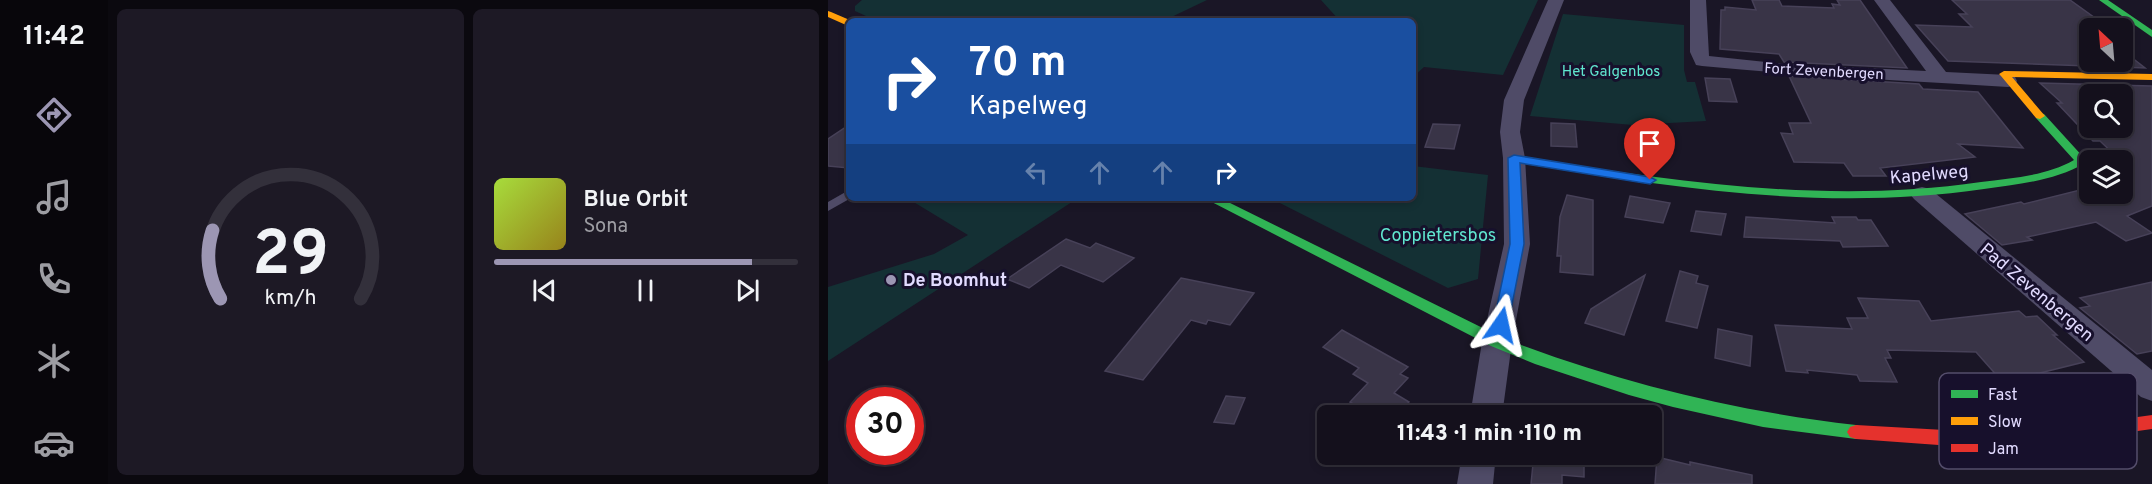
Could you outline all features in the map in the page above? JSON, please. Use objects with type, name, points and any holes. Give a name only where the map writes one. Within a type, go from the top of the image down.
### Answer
[{"type":"street","points":[[1488,405],[1497,342],[1517,244],[1514,158],[1510,132],[1514,100],[1556,0]]},
{"type":"street","name":"Fort Zevenbergen","points":[[1698,0],[1699,52],[1702,60],[1784,69],[1941,78],[2012,77]]},
{"type":"street","points":[[1882,0],[1941,78]]},
{"type":"street","points":[[2103,0],[2152,34]]},
{"type":"street","points":[[832,10],[846,21]]},
{"type":"street","points":[[2012,77],[2152,77]]},
{"type":"street","name":"Kapelweg","points":[[1514,158],[1715,190],[1821,197],[1922,194],[2010,182],[2067,170],[2081,161],[2012,77]]},
{"type":"street","name":"Pad Zevenbergen","points":[[1922,194],[2134,373]]},
{"type":"street","points":[[1216,201],[1536,360],[1632,392],[1762,421],[1873,434],[1939,438]]},
{"type":"street","name":"Pad Zevenbergen","points":[[2137,376],[2152,388]]},
{"type":"street","points":[[2137,424],[2152,422]]},
{"type":"street","points":[[1475,484],[1478,465]]},
{"type":"lane","points":[[828,207],[846,196]]},
{"type":"green space","points":[[862,0],[1207,0],[1169,18],[870,18],[855,11],[855,6]]},
{"type":"green space","points":[[1321,0],[1538,0],[1503,75],[1424,67],[1416,74],[1416,18],[1337,18]]},
{"type":"green space","name":"Het Galgenbos","points":[[1563,14],[1684,25],[1684,70],[1687,82],[1695,82],[1706,121],[1633,125],[1530,116]]},
{"type":"green space","name":"Coppietersbos","points":[[1416,166],[1488,175],[1478,279],[1448,288],[1276,201],[1416,201]]},
{"type":"green space","points":[[912,201],[1073,201],[828,361],[828,287],[934,254],[968,235]]},
{"type":"building","points":[[1752,0],[1779,0],[1782,6],[1834,8],[1832,4],[1840,5],[1837,0],[1860,0],[1907,68],[1784,62],[1779,54],[1720,49],[1721,10],[1725,10],[1725,7],[1756,10]]},
{"type":"building","points":[[1952,0],[2070,0],[2095,18],[2079,18],[2079,66],[1948,61],[1916,25],[1972,27],[1959,14],[1967,14]]},
{"type":"building","points":[[2133,59],[2145,68],[2133,68]]},
{"type":"building","points":[[1789,76],[1919,84],[1923,89],[1978,92],[2023,148],[1958,144],[1975,157],[1880,168],[1886,176],[1853,176],[1844,163],[1794,162],[1781,133],[1793,134],[1789,123],[1811,123]]},
{"type":"building","points":[[1705,78],[1730,79],[1737,102],[1709,101]]},
{"type":"building","points":[[2040,83],[2079,84],[2079,126],[2057,103],[2062,103]]},
{"type":"building","points":[[2133,85],[2152,86],[2152,206],[2127,216],[2152,233],[2126,241],[2096,222],[2027,237],[2032,240],[2002,245],[1965,214],[2021,202],[2024,204],[2079,190],[2079,204],[2133,204],[2133,150],[2109,150],[2100,141],[2093,141],[2090,138],[2133,138]]},
{"type":"building","points":[[1551,123],[1575,124],[1577,147],[1551,146]]},
{"type":"building","points":[[1433,124],[1460,125],[1454,149],[1425,147]]},
{"type":"building","points":[[846,127],[846,168],[828,166],[828,139]]},
{"type":"building","points":[[1641,132],[1670,136],[1665,162],[1635,157]]},
{"type":"building","points":[[1567,195],[1593,200],[1593,275],[1560,272],[1561,256],[1557,256],[1560,217]]},
{"type":"building","points":[[1630,196],[1670,203],[1663,223],[1625,217]]},
{"type":"building","points":[[1696,211],[1726,214],[1721,235],[1691,231]]},
{"type":"building","points":[[1746,217],[1835,223],[1832,217],[1856,217],[1858,220],[1871,220],[1888,246],[1843,247],[1840,241],[1744,237]]},
{"type":"building","points":[[1066,239],[1090,248],[1096,243],[1134,258],[1103,282],[1061,265],[1029,288],[1007,279]]},
{"type":"building","points":[[1680,271],[1698,276],[1696,283],[1708,286],[1697,328],[1666,321]]},
{"type":"building","points":[[1645,275],[1624,335],[1585,323],[1591,309]]},
{"type":"building","points":[[1181,278],[1254,293],[1230,325],[1208,320],[1206,324],[1191,320],[1143,380],[1105,371]]},
{"type":"building","points":[[2152,282],[2152,351],[2137,354],[2080,308],[2090,306],[2080,298]]},
{"type":"building","points":[[1858,298],[1919,301],[1931,321],[2019,311],[2026,317],[2037,316],[2057,335],[2053,335],[2084,362],[2040,373],[1995,373],[1976,352],[1887,350],[1891,358],[1885,358],[1897,382],[1860,381],[1857,375],[1807,370],[1808,373],[1786,371],[1775,325],[1852,329],[1847,318],[1868,318]]},
{"type":"building","points":[[1718,329],[1752,336],[1750,366],[1715,358]]},
{"type":"building","points":[[1342,330],[1408,367],[1400,374],[1408,378],[1394,393],[1409,402],[1406,405],[1355,405],[1350,402],[1368,383],[1353,374],[1359,368],[1323,347]]},
{"type":"building","points":[[1226,396],[1245,398],[1234,424],[1214,422]]},
{"type":"building","points":[[1662,458],[1752,475],[1752,484],[1655,484],[1656,465],[1662,465]]},
{"type":"building","points":[[1533,465],[1584,465],[1584,477],[1562,475],[1562,484],[1531,484]]},
{"type":"traffic: fast","points":[[2103,0],[2152,34]]},
{"type":"traffic: fast","points":[[1514,158],[1635,178],[1758,192],[1819,196],[1880,196],[1942,192],[2043,176],[2081,161],[2040,116]]},
{"type":"traffic: fast","points":[[1216,201],[1497,342],[1584,375],[1718,411],[1763,420],[1856,432]]},
{"type":"traffic: slow","points":[[828,14],[846,22]]},
{"type":"traffic: slow","points":[[2040,116],[2004,74],[2152,77]]},
{"type":"traffic: jam","points":[[2137,424],[2152,422]]},
{"type":"traffic: jam","points":[[1856,432],[1939,437]]},
{"type":"place","name":"De Boomhut","points":[[891,280]]},
{"type":"route","points":[[1501,325],[1517,244],[1514,158],[1650,180]]}]
